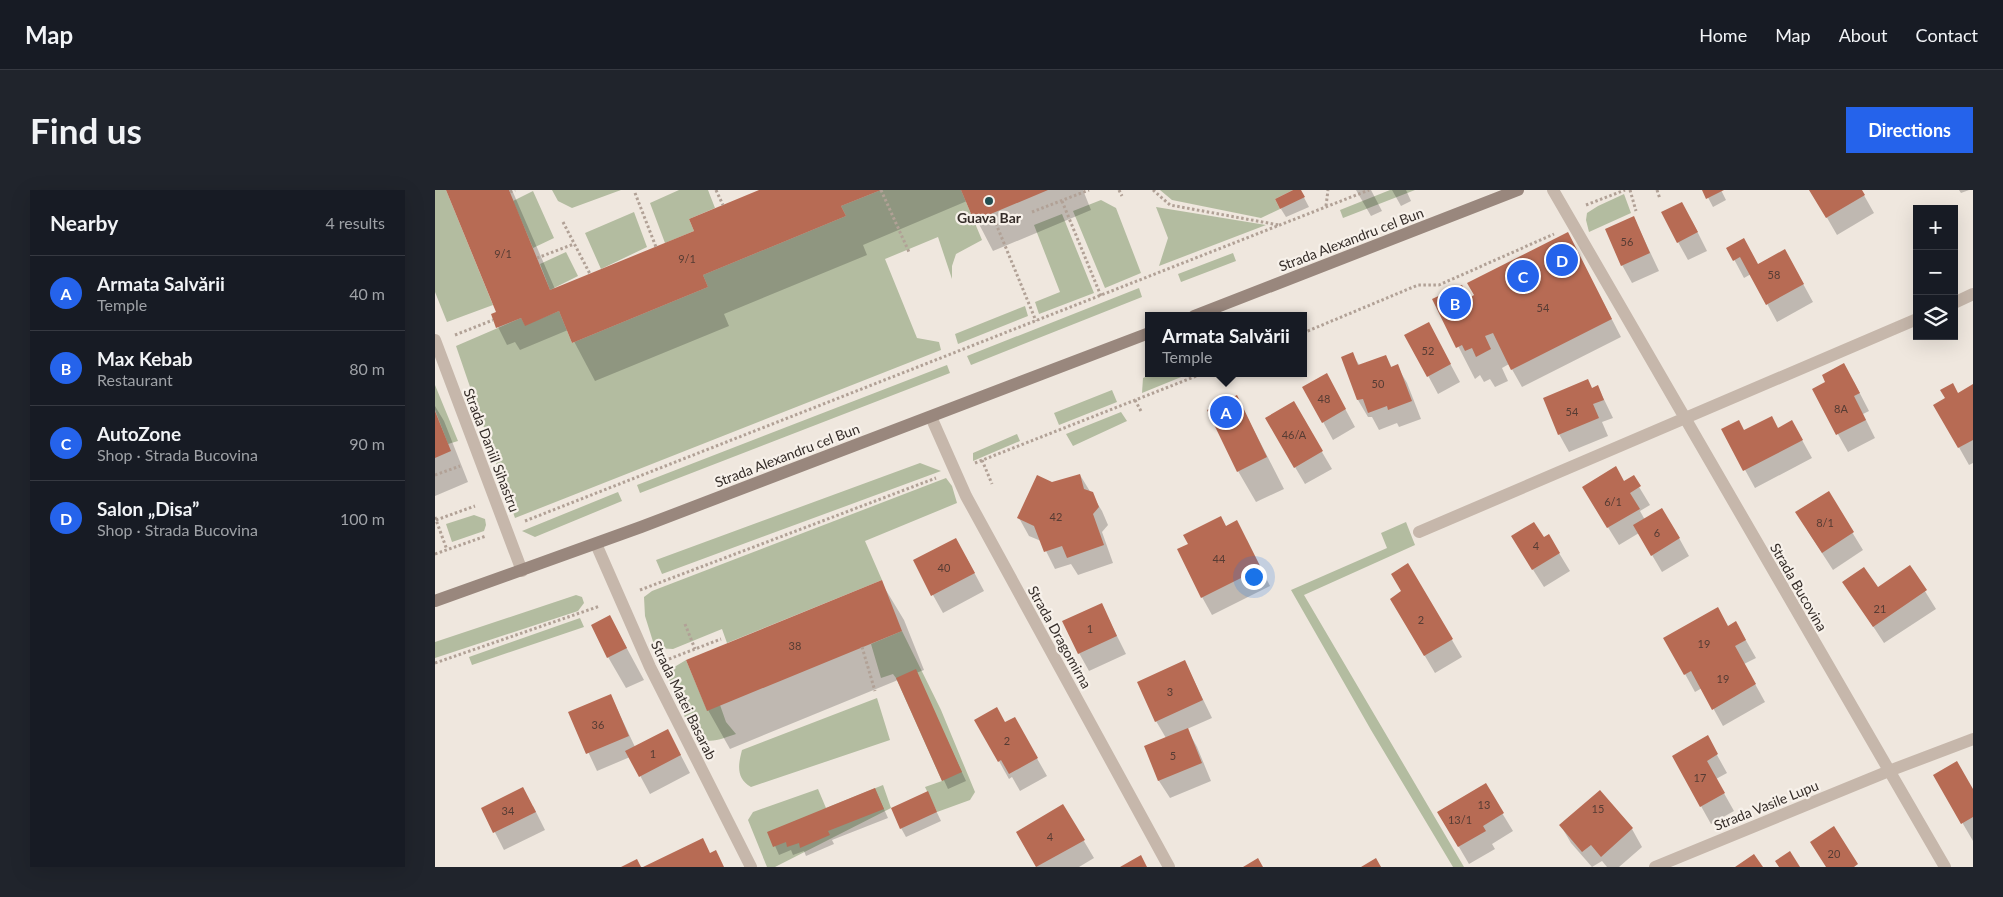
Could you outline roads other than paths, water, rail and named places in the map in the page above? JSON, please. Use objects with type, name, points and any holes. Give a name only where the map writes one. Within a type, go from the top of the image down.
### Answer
[{"type":"main road","name":"Strada Alexandru cel Bun","points":[[1204,312],[1518,190]]},
{"type":"main road","name":"Strada Alexandru cel Bun","points":[[435,601],[596,544],[1145,335]]},
{"type":"street","name":"Strada Bucovina","points":[[1553,190],[1683,418],[1889,771]]},
{"type":"street","points":[[1958,300],[1973,294]]},
{"type":"street","points":[[1419,532],[1913,321]]},
{"type":"street","name":"Strada Daniil Sihastru","points":[[436,341],[522,571]]},
{"type":"street","name":"Strada Dragomirna","points":[[931,417],[966,496],[1169,867]]},
{"type":"street","name":"Strada Matei Basarab","points":[[596,544],[650,666],[751,867]]},
{"type":"street","name":"Strada Vasile Lupu","points":[[1655,867],[1889,771],[1973,739]]},
{"type":"street","points":[[1889,771],[1945,867]]},
{"type":"place","name":"Guava Bar","points":[[989,201]]},
{"type":"place","name":"Salon „Disa”","points":[[1562,260]]},
{"type":"place","name":"AutoZone","points":[[1523,276]]},
{"type":"place","name":"Max Kebab","points":[[1455,303]]},
{"type":"place","name":"Armata Salvării","points":[[1226,412]]}]
